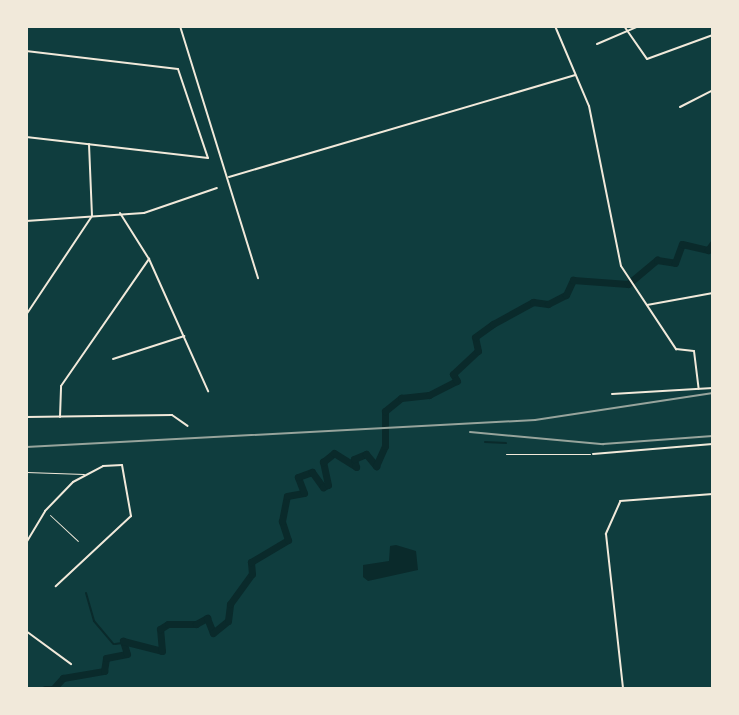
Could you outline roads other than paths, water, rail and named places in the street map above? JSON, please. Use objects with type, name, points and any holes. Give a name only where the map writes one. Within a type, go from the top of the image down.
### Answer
[{"type":"street","points":[[180,26],[258,278]]},
{"type":"street","points":[[555,26],[589,106],[612,233],[627,278],[676,349],[694,351],[699,389]]},
{"type":"street","points":[[624,26],[647,59],[713,35]]},
{"type":"street","points":[[597,44],[639,26]]},
{"type":"street","points":[[26,51],[178,69],[208,158],[26,137]]},
{"type":"street","points":[[229,177],[575,75]]},
{"type":"street","points":[[680,107],[713,90]]},
{"type":"street","points":[[26,315],[92,216],[89,144]]},
{"type":"street","points":[[26,221],[144,213],[217,188]]},
{"type":"street","points":[[120,213],[149,259],[208,391]]},
{"type":"street","points":[[60,417],[61,386],[149,259]]},
{"type":"street","points":[[646,306],[713,293]]},
{"type":"street","points":[[113,359],[184,336]]},
{"type":"street","points":[[612,394],[713,388]]},
{"type":"street","points":[[26,417],[172,415],[188,426]]},
{"type":"street","points":[[593,454],[713,444]]},
{"type":"street","points":[[26,543],[45,511],[84,474],[122,465],[131,516],[56,586]]},
{"type":"street","points":[[623,689],[606,534],[620,501],[713,494]]},
{"type":"street","points":[[26,631],[71,664]]},
{"type":"lane","points":[[506,454],[593,454]]},
{"type":"lane","points":[[26,472],[84,474]]},
{"type":"water","points":[[390,546],[416,551],[418,570],[368,581],[363,577],[363,565],[389,561]]},
{"type":"waterway","points":[[45,689],[53,689],[63,678],[104,671],[106,658],[127,654],[123,641],[162,651],[160,629],[168,624],[196,624],[207,618],[213,633],[228,621],[230,604],[252,574],[251,562],[288,540],[282,521],[287,496],[304,493],[298,477],[312,472],[323,487],[328,485],[323,462],[334,453],[356,467],[354,459],[366,454],[376,466],[385,446],[385,411],[401,398],[429,395],[457,381],[453,374],[478,351],[475,337],[493,324],[533,302],[548,304],[566,295],[573,280],[628,284],[657,260],[675,263],[682,244],[708,250],[713,243]]},
{"type":"waterway","points":[[485,442],[506,443]]},
{"type":"waterway","points":[[86,593],[94,621],[113,644]]},
{"type":"waterway","points":[[115,644],[122,643]]},
{"type":"railway","points":[[26,447],[535,420],[713,393]]},
{"type":"railway","points":[[470,432],[603,444],[713,436]]}]
